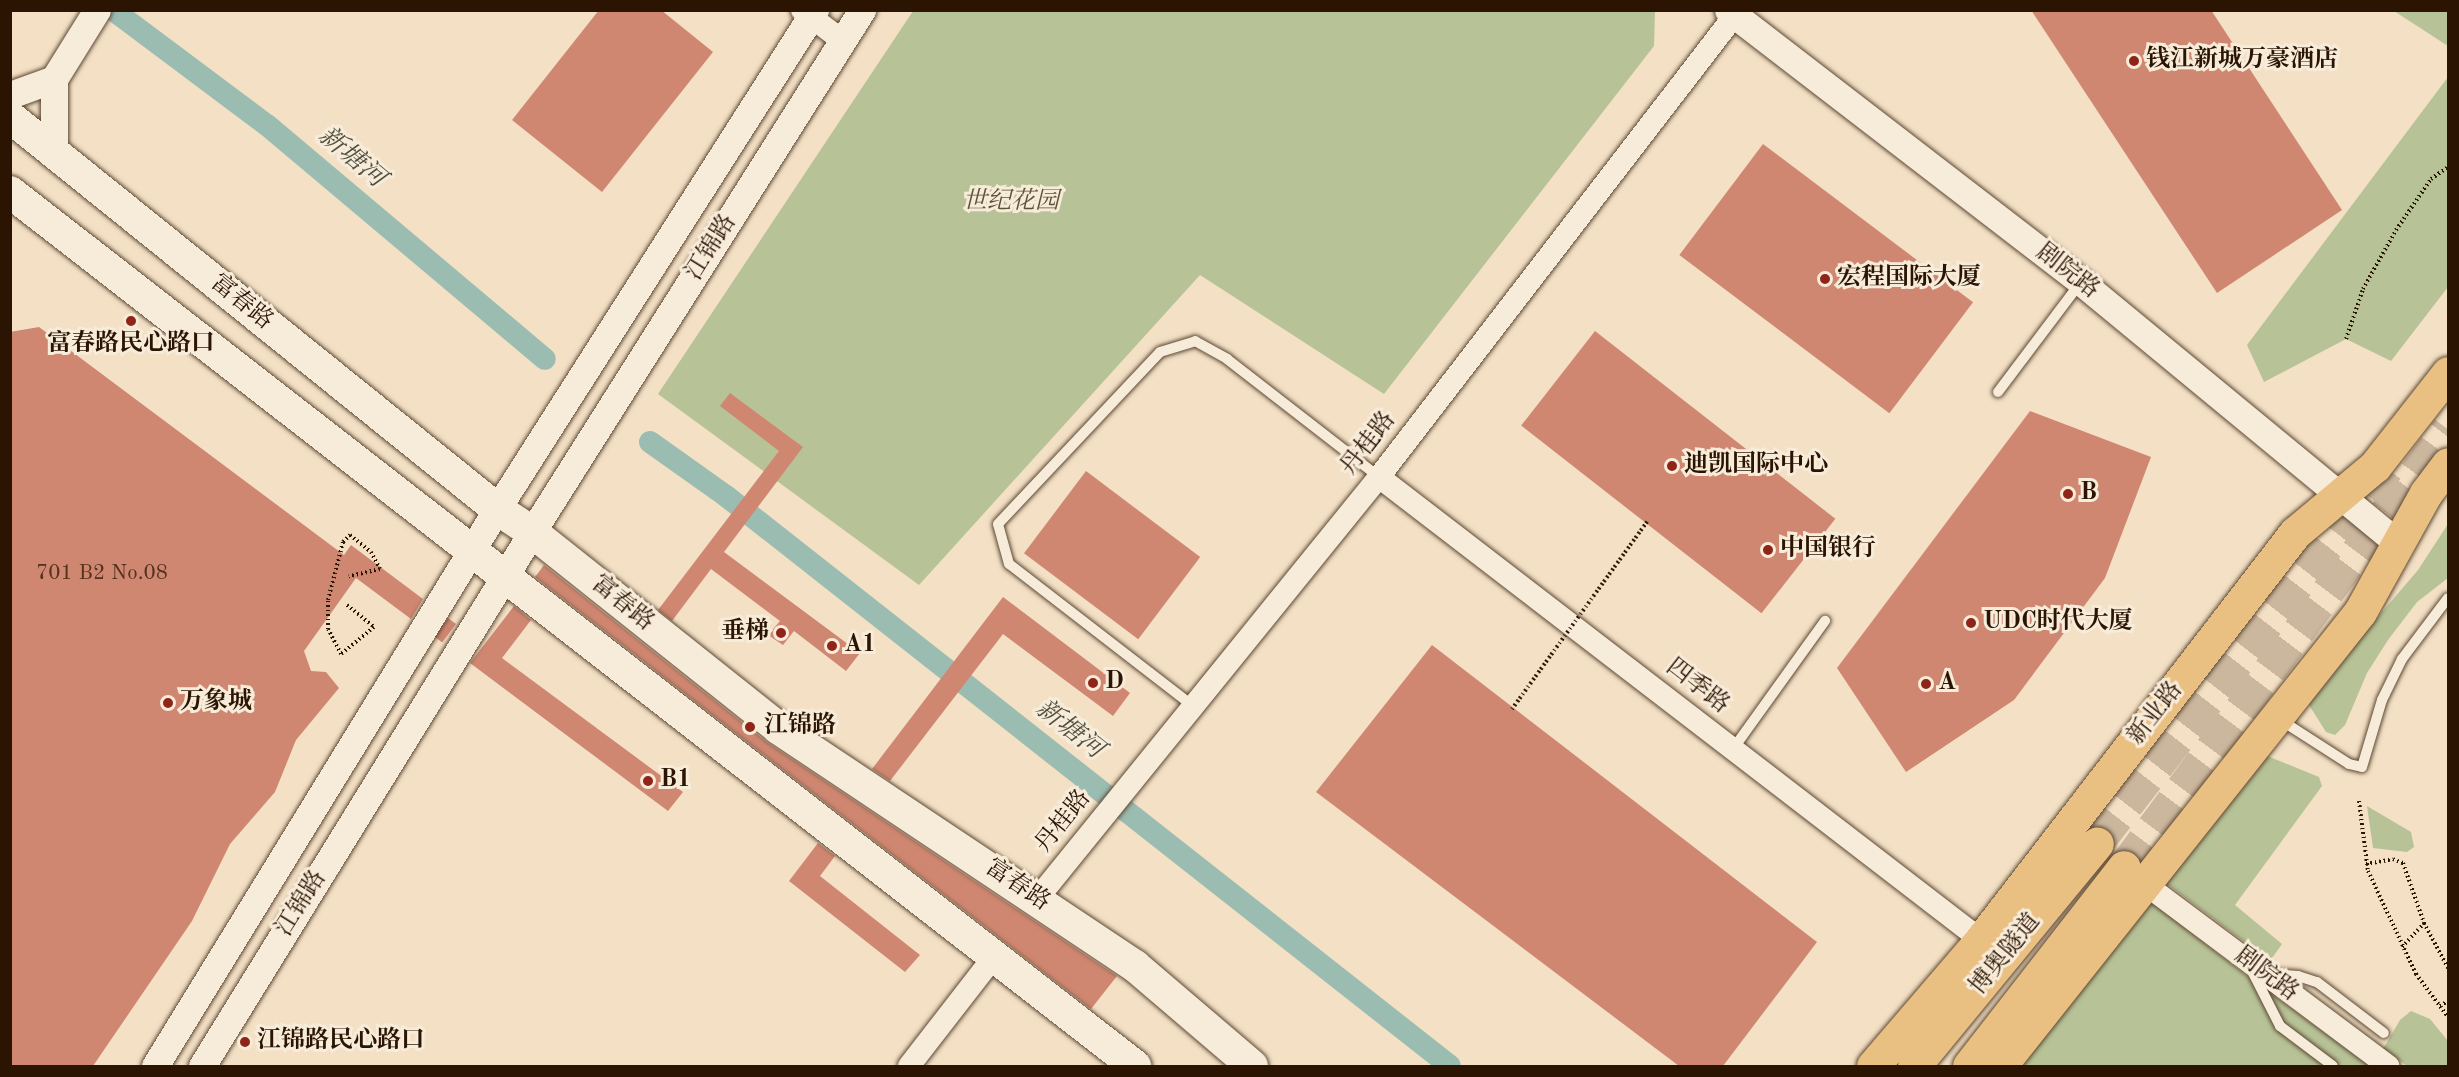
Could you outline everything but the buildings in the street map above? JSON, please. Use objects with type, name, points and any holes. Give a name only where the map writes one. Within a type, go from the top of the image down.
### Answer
[{"type":"main road","name":"富春路","points":[[10,117],[497,509],[532,532],[778,728],[1135,966],[1252,1066]]},
{"type":"main road","name":"富春路","points":[[16,202],[471,552],[506,575],[1135,1066]]},
{"type":"main road","name":"新业路","points":[[1873,1066],[1982,940],[2295,533],[2375,466],[2448,372]]},
{"type":"main road","points":[[2000,1066],[2134,875],[2276,717],[2360,612],[2426,493],[2448,464]]},
{"type":"main road","name":"博奥隧道","points":[[1914,1066],[2097,843]]},
{"type":"main road","name":"博奥隧道","points":[[1968,1066],[2134,875]]},
{"type":"street","points":[[54,151],[54,80],[97,10]]},
{"type":"street","name":"江锦路","points":[[202,1066],[532,532],[862,10]]},
{"type":"street","points":[[809,13],[843,41]]},
{"type":"street","name":"江锦路","points":[[155,1066],[497,509],[809,13]]},
{"type":"street","name":"剧院路","points":[[1731,13],[2082,282],[2398,543]]},
{"type":"street","name":"丹桂路","points":[[1037,899],[1379,477],[1731,13]]},
{"type":"street","points":[[10,95],[54,80]]},
{"type":"street","name":"四季路","points":[[1379,477],[1982,940]]},
{"type":"street","name":"剧院路","points":[[2134,875],[2388,1066]]},
{"type":"street","points":[[909,1066],[995,955]]},
{"type":"lane","points":[[1998,392],[2082,282]]},
{"type":"lane","points":[[1193,706],[1009,564],[998,524],[1160,352],[1195,341],[1227,359],[1379,477]]},
{"type":"lane","points":[[2276,717],[2349,764],[2362,767],[2382,700],[2402,659],[2448,598]]},
{"type":"lane","points":[[1733,749],[1825,621]]},
{"type":"lane","points":[[2247,960],[2280,1026],[2333,1066]]},
{"type":"lane","points":[[2265,974],[2298,976],[2317,982],[2384,1033]]},
{"type":"path","points":[[2346,339],[2363,290],[2396,230],[2431,179],[2448,167]]},
{"type":"path","points":[[1512,709],[1647,522]]},
{"type":"path","points":[[347,605],[374,627],[340,654],[328,628],[328,600],[343,542],[350,535],[371,552],[380,569],[349,576]]},
{"type":"path","points":[[2359,801],[2366,864],[2402,947],[2448,1017]]},
{"type":"path","points":[[2366,864],[2393,859],[2403,863],[2424,923],[2448,968]]},
{"type":"path","points":[[2402,947],[2424,923]]},
{"type":"path","points":[[2440,1006],[2448,1001]]},
{"type":"green space","name":"世纪花园","points":[[913,11],[1655,11],[1654,46],[1384,394],[1200,275],[919,585],[658,394]]},
{"type":"green space","points":[[2394,11],[2448,11],[2448,46]]},
{"type":"green space","points":[[2448,77],[2448,287],[2391,361],[2346,339],[2264,382],[2247,345]]},
{"type":"green space","points":[[2448,524],[2448,578],[2417,602],[2388,640],[2367,673],[2345,725],[2335,735],[2326,732],[2309,705],[2319,686],[2418,570]]},
{"type":"green space","points":[[2255,751],[2319,777],[2322,786],[2235,905],[2282,944],[2270,961],[2162,880]]},
{"type":"green space","points":[[2367,806],[2411,832],[2414,847],[2407,852],[2373,848]]},
{"type":"green space","points":[[2149,900],[2247,976],[2370,1066],[2017,1066]]},
{"type":"green space","points":[[2411,1011],[2430,1019],[2448,1041],[2448,1066],[2407,1066],[2383,1049],[2400,1020]]},
{"type":"waterway","name":"新塘河","points":[[113,10],[267,125],[545,359]]},
{"type":"waterway","name":"新塘河","points":[[650,442],[726,496],[1450,1066]]},
{"type":"tunnel","points":[[2124,867],[2448,429]]},
{"type":"tunnel","points":[[2097,843],[2396,457]]},
{"type":"place","name":"钱江新城万豪酒店","points":[[2134,61]]},
{"type":"place","name":"宏程国际大厦","points":[[1825,279]]},
{"type":"place","name":"富春路民心路口","points":[[131,321]]},
{"type":"place","name":"迪凯国际中心","points":[[1672,466]]},
{"type":"place","name":"B","points":[[2068,494]]},
{"type":"place","name":"中国银行","points":[[1768,550]]},
{"type":"place","name":"UDC时代大厦","points":[[1971,623]]},
{"type":"place","name":"垂梯","points":[[781,633]]},
{"type":"place","name":"A1","points":[[832,646]]},
{"type":"place","name":"D","points":[[1093,683]]},
{"type":"place","name":"A","points":[[1926,684]]},
{"type":"place","name":"万象城","points":[[168,703]]},
{"type":"place","name":"江锦路","points":[[750,727]]},
{"type":"place","name":"B1","points":[[648,781]]},
{"type":"place","name":"江锦路民心路口","points":[[245,1042]]}]
